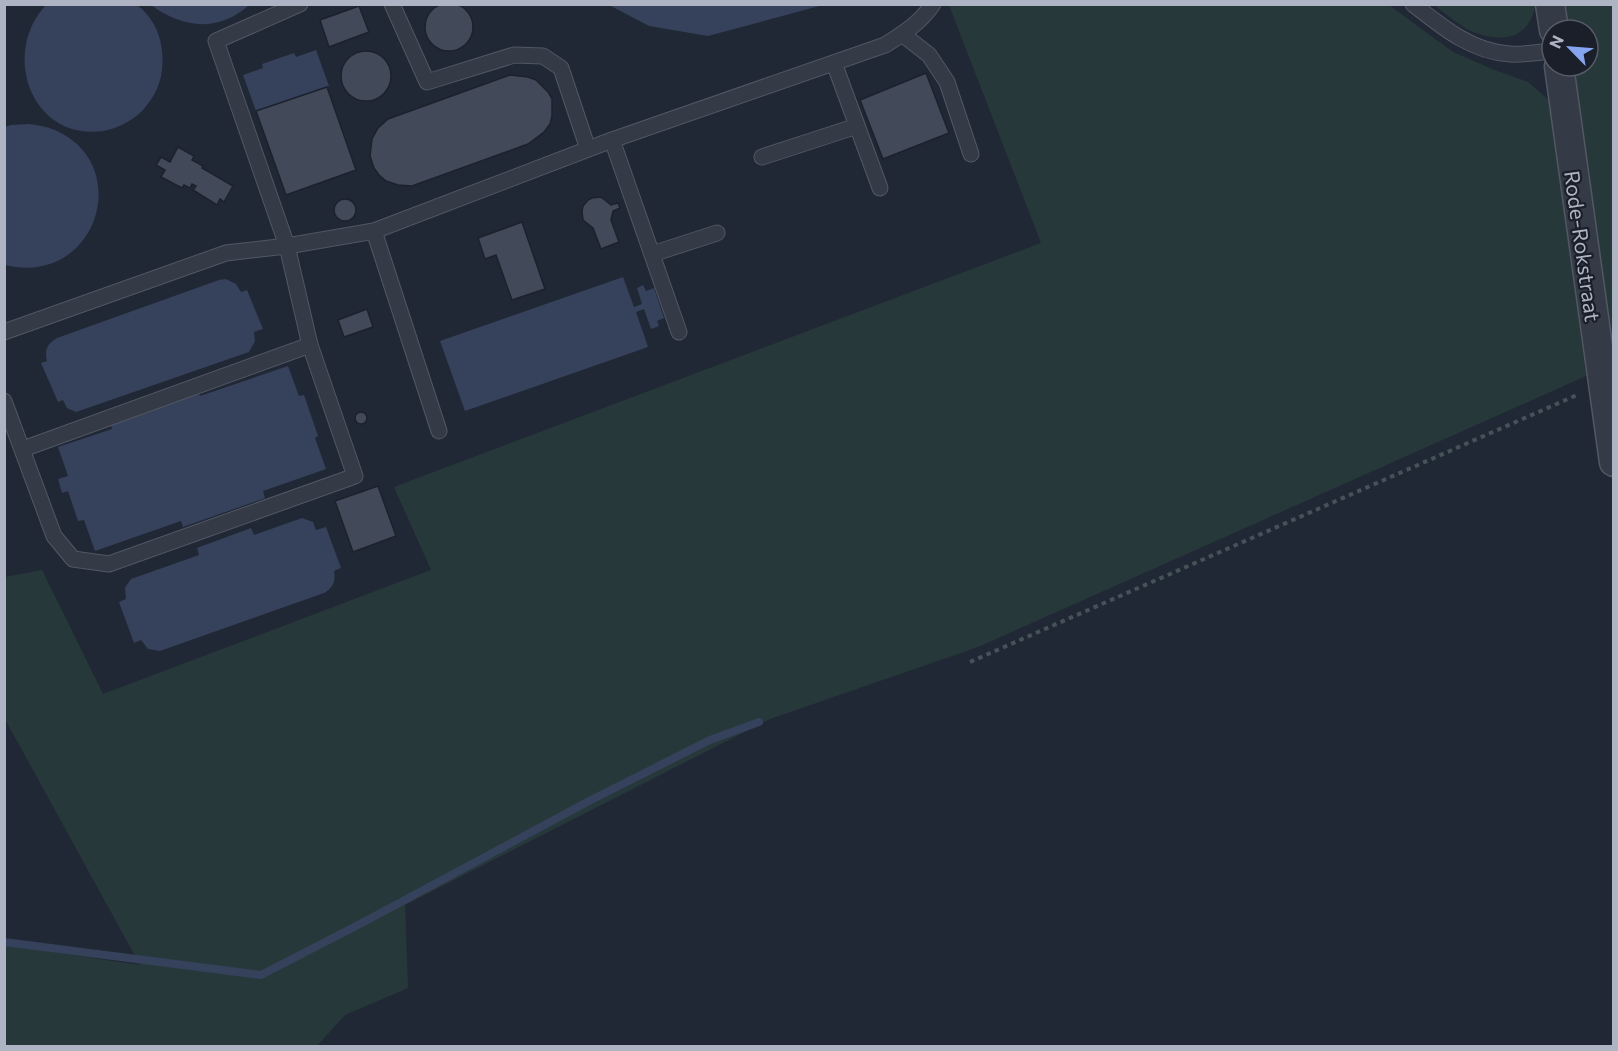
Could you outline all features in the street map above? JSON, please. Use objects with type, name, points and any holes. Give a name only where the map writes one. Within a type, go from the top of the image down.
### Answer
[{"type":"street","name":"Rode-Rokstraat","points":[[1561,78],[1614,462]]},
{"type":"lane","points":[[4,401],[54,536],[73,559],[109,564],[355,476],[310,345],[287,246],[216,41],[300,4]]},
{"type":"lane","points":[[392,4],[427,82],[514,55],[543,56],[561,68],[588,149]]},
{"type":"lane","points":[[4,332],[226,253],[287,246],[374,231],[612,140],[885,45],[927,13],[933,4]]},
{"type":"lane","points":[[1413,4],[1442,28],[1476,47],[1510,54],[1540,52]]},
{"type":"lane","points":[[902,34],[929,55],[947,82],[971,154]]},
{"type":"lane","points":[[834,63],[880,188]]},
{"type":"lane","points":[[762,157],[857,126]]},
{"type":"lane","points":[[612,140],[679,332]]},
{"type":"lane","points":[[374,231],[440,431]]},
{"type":"lane","points":[[652,254],[717,233]]},
{"type":"lane","points":[[23,449],[310,345]]},
{"type":"path","points":[[970,662],[1602,384]]},
{"type":"shaded area","points":[[949,5],[1389,5],[1453,52],[1528,82],[1550,101],[1586,376],[978,647],[770,719],[405,905],[408,988],[345,1015],[317,1046],[5,1046],[5,945],[140,965],[5,719],[5,577],[42,570],[103,694],[431,570],[394,487],[1041,243]]},
{"type":"shaded area","points":[[1434,5],[1535,5],[1532,16],[1521,31],[1504,37],[1494,37],[1473,32]]},
{"type":"shaded area","points":[[1561,5],[1613,5],[1614,359],[1572,78],[1600,78],[1600,18],[1563,18]]},
{"type":"water","points":[[47,4],[137,5],[150,18],[161,42],[162,70],[152,99],[136,116],[123,125],[108,130],[78,130],[57,122],[41,108],[30,89],[25,68],[26,46],[33,24]]},
{"type":"water","points":[[151,5],[249,5],[225,20],[200,24],[175,19]]},
{"type":"water","points":[[609,5],[823,5],[708,36],[649,26]]},
{"type":"water","points":[[316,50],[329,86],[256,111],[243,75],[263,68],[262,64],[294,53],[296,57]]},
{"type":"water","points":[[28,124],[59,132],[82,149],[95,171],[99,196],[94,221],[81,242],[62,259],[36,267],[5,265],[5,127]]},
{"type":"water","points":[[623,277],[634,307],[642,304],[637,288],[643,285],[646,291],[654,288],[664,318],[657,321],[659,326],[651,329],[644,309],[636,312],[648,347],[465,411],[440,341]]},
{"type":"water","points":[[226,279],[236,284],[241,292],[247,290],[263,329],[254,332],[255,341],[249,352],[76,412],[67,408],[63,400],[58,402],[41,363],[47,361],[46,350],[54,340]]},
{"type":"water","points":[[288,366],[299,396],[304,395],[326,469],[263,491],[265,498],[183,527],[181,521],[95,551],[84,520],[78,521],[68,491],[62,493],[58,479],[68,476],[58,447],[112,429],[110,422],[198,391],[200,396]]},
{"type":"water","points":[[302,518],[313,522],[316,530],[326,527],[341,568],[334,571],[335,578],[330,589],[160,651],[148,649],[141,640],[134,643],[119,602],[126,599],[125,588],[131,579],[199,555],[197,548],[251,528],[254,535]]},
{"type":"building","points":[[444,3],[454,3],[466,10],[473,22],[473,32],[466,44],[454,51],[444,51],[429,40],[425,32],[425,22],[436,7]]},
{"type":"building","points":[[359,6],[369,32],[329,47],[320,20]]},
{"type":"building","points":[[361,51],[371,51],[384,58],[391,71],[391,81],[384,94],[371,101],[361,101],[352,97],[345,90],[341,81],[341,71],[345,62],[352,55]]},
{"type":"building","points":[[926,73],[949,133],[883,159],[860,100]]},
{"type":"building","points":[[510,75],[536,80],[548,92],[552,99],[552,116],[544,132],[528,144],[412,186],[386,181],[379,175],[370,156],[372,139],[378,128],[388,119]]},
{"type":"building","points":[[327,87],[356,170],[286,195],[256,111]]},
{"type":"building","points":[[178,147],[194,156],[192,160],[203,166],[202,168],[233,186],[224,202],[220,199],[217,205],[193,190],[196,186],[192,184],[190,188],[184,185],[182,188],[161,177],[165,170],[156,165],[161,157],[170,162]]},
{"type":"building","points":[[601,197],[611,205],[618,203],[620,208],[613,211],[611,220],[619,242],[601,249],[593,228],[583,220],[582,211],[588,200]]},
{"type":"building","points":[[345,199],[353,202],[356,210],[353,218],[345,221],[337,218],[334,210],[337,202]]},
{"type":"building","points":[[522,222],[545,289],[512,300],[496,255],[485,259],[478,238]]},
{"type":"building","points":[[367,309],[373,327],[344,337],[338,320]]},
{"type":"building","points":[[363,412],[366,413],[366,423],[359,424],[356,423],[355,416],[356,413]]},
{"type":"building","points":[[378,486],[396,536],[353,552],[335,501]]},
{"type":"waterway","points":[[4,942],[261,975],[591,800],[710,740],[759,722]]}]
